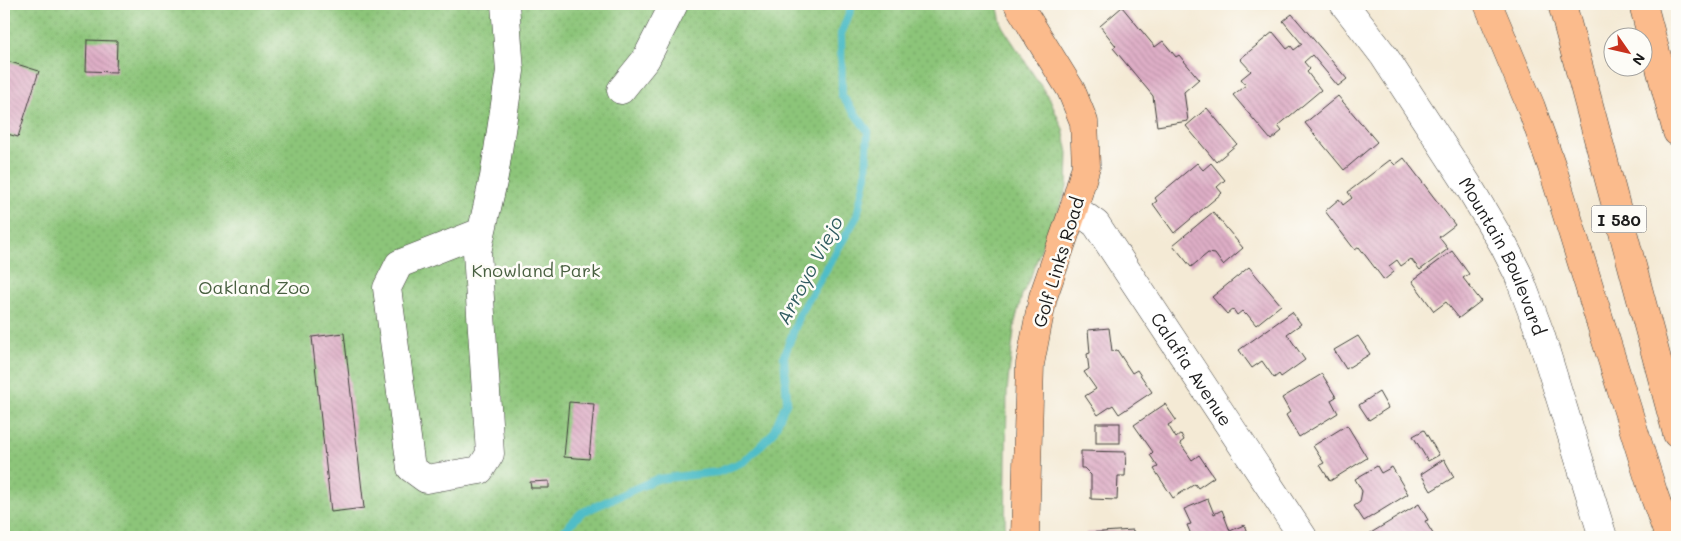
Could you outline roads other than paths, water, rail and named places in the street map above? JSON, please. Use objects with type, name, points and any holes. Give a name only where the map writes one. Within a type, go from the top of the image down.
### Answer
[{"type":"main road","name":"Golf Links Road","points":[[1018,4],[1071,90],[1084,122],[1086,166],[1074,208],[1043,297],[1030,364],[1025,537]]},
{"type":"main road","points":[[1488,4],[1528,99],[1552,167],[1654,495],[1669,537]]},
{"type":"main road","name":"I 580","points":[[1562,4],[1677,434]]},
{"type":"main road","points":[[1643,4],[1677,132]]},
{"type":"street","points":[[481,232],[399,264],[387,288],[411,468],[426,480],[480,470],[490,454],[477,252],[494,177],[510,71],[505,4]]},
{"type":"street","points":[[621,90],[646,58],[674,4]]},
{"type":"street","name":"Mountain Boulevard","points":[[1344,4],[1384,56],[1468,185],[1504,246],[1518,274],[1540,333],[1603,537]]},
{"type":"street","name":"Calafia Avenue","points":[[1074,208],[1096,224],[1302,537]]},
{"type":"waterway","name":"Arroyo Viejo","points":[[558,537],[581,513],[657,479],[718,472],[745,461],[773,433],[787,401],[784,356],[800,314],[857,216],[866,175],[868,131],[842,96],[841,34],[853,4]]},
{"type":"park label","name":"Knowland Park","points":[[536,270]]},
{"type":"park label","name":"Oakland Zoo","points":[[254,287]]}]
